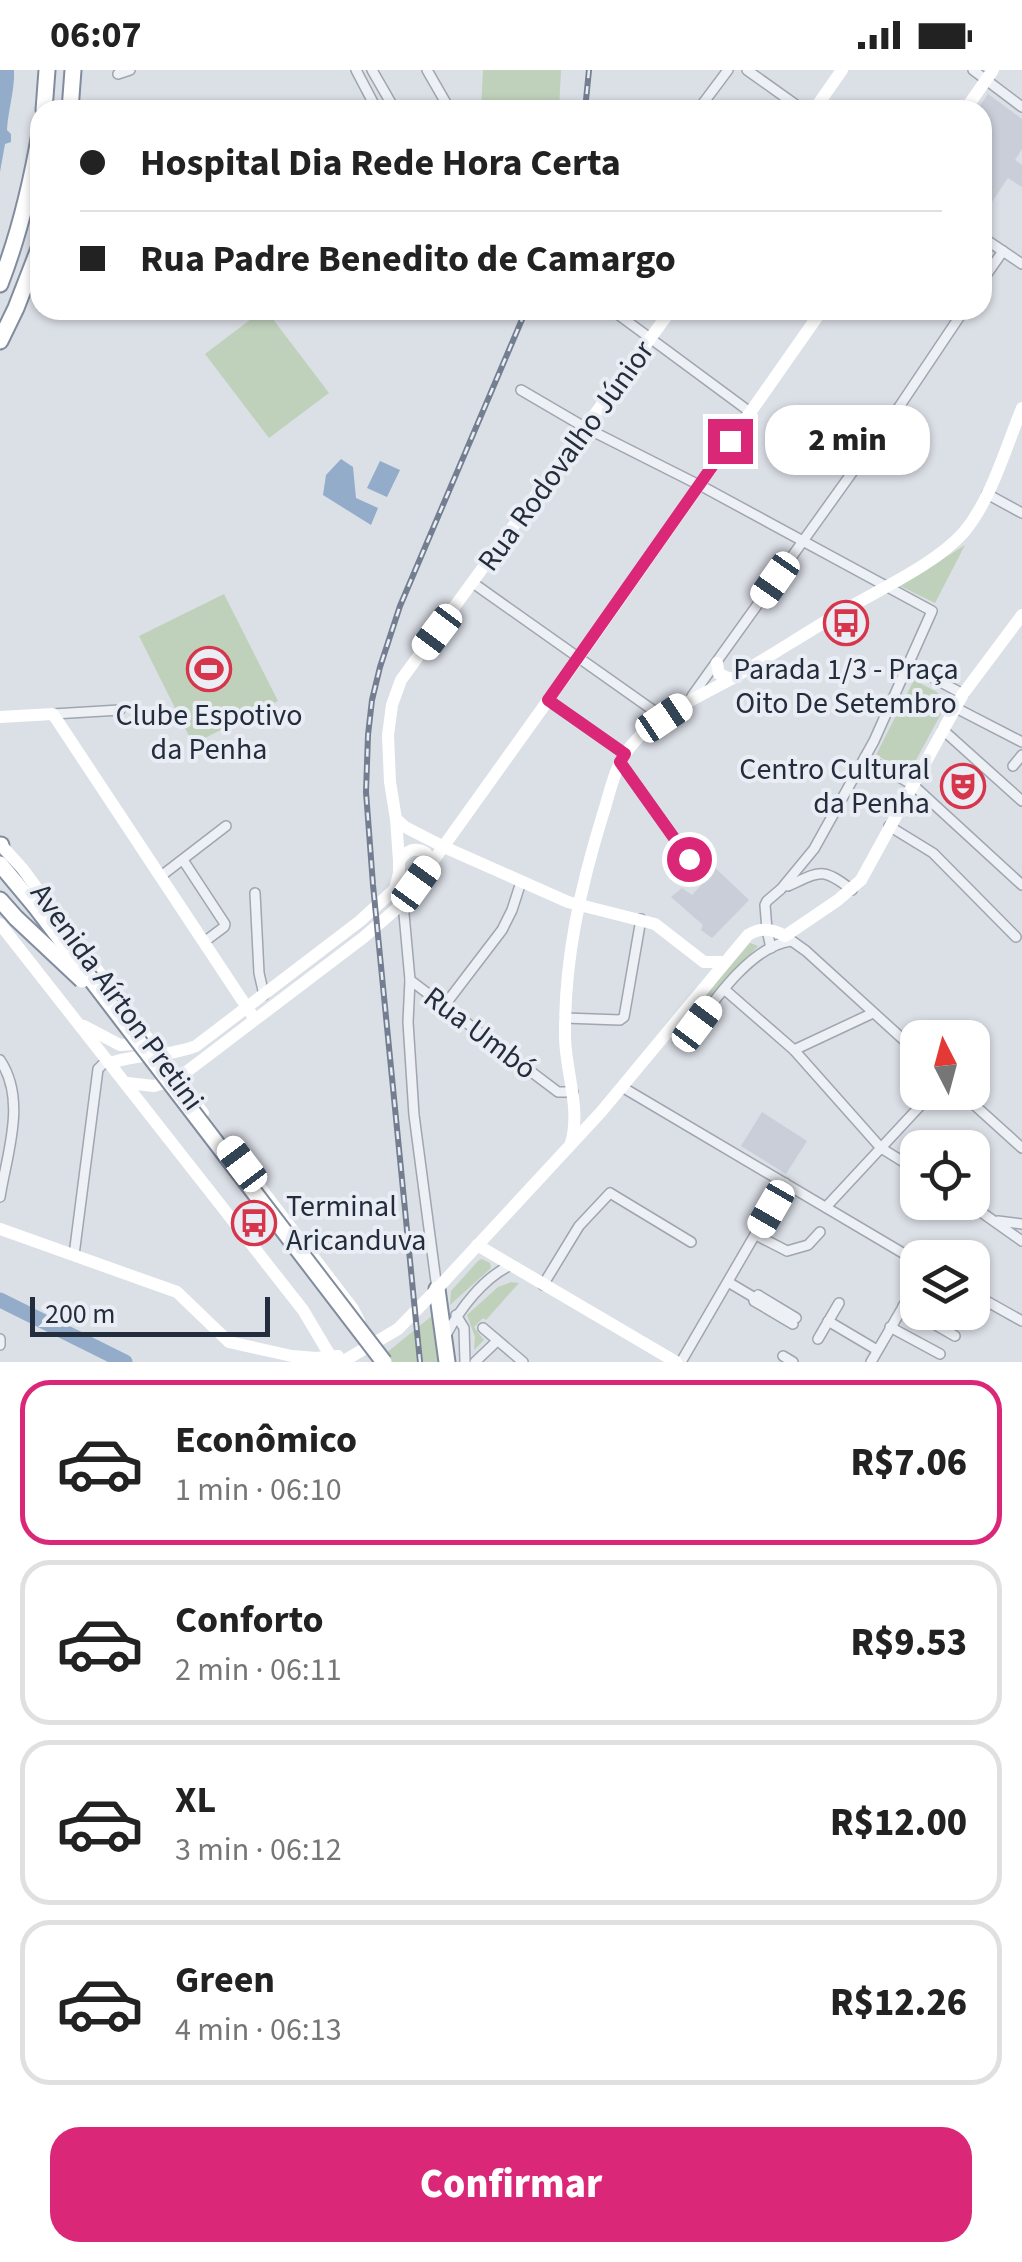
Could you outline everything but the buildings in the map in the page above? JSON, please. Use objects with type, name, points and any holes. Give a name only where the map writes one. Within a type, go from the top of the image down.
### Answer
[{"type":"highway","points":[[45,100],[47,70]]},
{"type":"highway","points":[[70,100],[72,70]]},
{"type":"highway","points":[[0,284],[30,184]]},
{"type":"highway","points":[[0,341],[30,272]]},
{"type":"highway","name":"Avenida Aírton Pretini","points":[[0,864],[384,1362]]},
{"type":"highway","name":"Avenida Aírton Pretini","points":[[0,900],[8,921]]},
{"type":"highway","points":[[8,921],[63,960],[91,990],[365,1357]]},
{"type":"highway","points":[[438,1289],[446,1362]]},
{"type":"main road","points":[[821,100],[842,70]]},
{"type":"main road","points":[[972,100],[990,75]]},
{"type":"main road","name":"Rua Rodovalho Júnior","points":[[399,861],[388,735],[392,705],[401,680],[665,320]]},
{"type":"main road","points":[[127,1083],[154,1086],[178,1079],[364,937],[402,903],[815,320]]},
{"type":"main road","points":[[570,1145],[574,1131],[565,1018],[568,958],[594,842],[622,758],[646,732],[689,701],[955,542],[968,528],[986,494],[1022,408]]},
{"type":"main road","points":[[0,1229],[177,1292],[229,1342],[316,1360],[365,1357],[438,1289],[585,1130],[748,935],[766,930],[791,936],[861,880],[964,694],[1022,615]]},
{"type":"main road","points":[[717,662],[719,674],[731,679]]},
{"type":"main road","points":[[0,717],[54,714],[257,1021]]},
{"type":"main road","points":[[396,820],[444,847],[522,882],[578,904],[662,928],[704,962],[726,962]]},
{"type":"main road","name":"Avenida Aírton Pretini","points":[[0,845],[22,868],[353,1309],[365,1357]]},
{"type":"main road","points":[[111,1063],[196,1046],[389,896],[398,882],[399,861],[406,852],[420,850],[428,856],[430,864]]},
{"type":"main road","name":"Avenida Aírton Pretini","points":[[8,921],[78,1022],[336,1360]]},
{"type":"main road","points":[[78,1022],[124,1046],[134,1044],[143,1032]]},
{"type":"main road","points":[[573,1094],[583,1109],[585,1130]]},
{"type":"main road","points":[[477,1246],[503,1266],[679,1362]]},
{"type":"main road","points":[[316,1360],[318,1332]]},
{"type":"street","points":[[118,74],[130,70]]},
{"type":"street","points":[[356,70],[372,100]]},
{"type":"street","points":[[372,70],[389,100]]},
{"type":"street","points":[[427,70],[444,100]]},
{"type":"street","points":[[706,100],[728,70]]},
{"type":"street","points":[[747,70],[789,100]]},
{"type":"street","points":[[972,70],[990,75],[1022,107]]},
{"type":"street","points":[[992,244],[1022,264]]},
{"type":"street","points":[[992,267],[1003,251]]},
{"type":"street","points":[[625,320],[750,412]]},
{"type":"street","points":[[689,701],[900,407],[957,320]]},
{"type":"street","points":[[521,390],[932,612],[865,757],[814,850],[765,906],[771,948]]},
{"type":"street","points":[[986,494],[1022,513]]},
{"type":"street","points":[[473,583],[664,718]]},
{"type":"street","points":[[909,665],[964,694]]},
{"type":"street","points":[[548,700],[622,758],[689,859]]},
{"type":"street","points":[[956,708],[1022,742]]},
{"type":"street","points":[[54,714],[120,710]]},
{"type":"street","points":[[943,730],[1022,802]]},
{"type":"street","points":[[1013,766],[1022,755]]},
{"type":"street","points":[[865,757],[913,785],[1022,885]]},
{"type":"street","points":[[161,876],[226,826]]},
{"type":"street","points":[[890,826],[933,853],[1016,936]]},
{"type":"street","points":[[183,860],[224,924],[204,942]]},
{"type":"street","points":[[782,888],[822,873],[836,877],[852,890]]},
{"type":"street","points":[[444,1006],[502,930],[522,882]]},
{"type":"street","points":[[255,893],[264,996]]},
{"type":"street","points":[[402,903],[410,980],[408,1022],[414,1115],[438,1289]]},
{"type":"street","points":[[565,1018],[624,1017],[641,920]]},
{"type":"street","points":[[683,1043],[741,971],[791,936],[900,1037]]},
{"type":"street","name":"Rua Umbó","points":[[410,980],[558,1092],[573,1094]]},
{"type":"street","points":[[724,989],[794,1050],[881,1148],[900,1160]]},
{"type":"street","points":[[794,1050],[874,1013]]},
{"type":"street","points":[[0,1060],[11,1082],[14,1114],[0,1197]]},
{"type":"street","points":[[74,1255],[98,1069],[111,1063]]},
{"type":"street","name":"Rua Umbó","points":[[550,1086],[560,1082],[568,1068]]},
{"type":"street","points":[[622,1087],[900,1251]]},
{"type":"street","points":[[826,1207],[916,1110]]},
{"type":"street","points":[[980,1110],[1022,1148]]},
{"type":"street","points":[[679,1362],[785,1183]]},
{"type":"street","points":[[543,1285],[579,1226],[610,1193],[691,1242]]},
{"type":"street","points":[[990,1217],[1022,1241]]},
{"type":"street","points":[[996,1221],[1022,1224]]},
{"type":"street","points":[[756,1234],[787,1251],[808,1245],[820,1232]]},
{"type":"street","points":[[444,1338],[456,1315],[503,1266]]},
{"type":"street","points":[[728,1282],[755,1298],[758,1295],[795,1321]]},
{"type":"street","points":[[818,1339],[839,1303]]},
{"type":"street","points":[[990,1303],[1022,1321]]},
{"type":"street","points":[[870,1362],[900,1311]]},
{"type":"street","points":[[456,1315],[464,1328],[465,1362]]},
{"type":"street","points":[[828,1321],[877,1350]]},
{"type":"street","points":[[483,1328],[523,1362]]},
{"type":"street","points":[[890,1328],[940,1354]]},
{"type":"street","points":[[945,1330],[955,1336]]},
{"type":"street","points":[[475,1362],[497,1341]]},
{"type":"street","points":[[783,1356],[793,1362]]},
{"type":"shaded area","points":[[988,94],[1022,119],[1022,149],[1015,160],[1022,165],[1022,187],[1008,178],[992,202],[992,100],[984,100]]},
{"type":"shaded area","points":[[707,860],[749,900],[712,938],[671,897],[682,888],[692,895],[703,883],[696,872]]},
{"type":"shaded area","points":[[762,1112],[807,1141],[786,1174],[741,1146]]},
{"type":"green space","points":[[483,70],[561,70],[560,100],[482,100]]},
{"type":"green space","points":[[250,320],[274,320],[329,393],[269,438],[205,354]]},
{"type":"green space","points":[[965,545],[935,603],[900,586]]},
{"type":"green space","name":"Clube Espotivo da Penha","points":[[224,594],[278,701],[193,744],[139,636]]},
{"type":"green space","points":[[914,680],[947,702],[942,704],[942,712],[909,773],[876,755]]},
{"type":"green space","points":[[750,943],[758,946],[704,1005],[679,1046],[671,1043],[717,982]]},
{"type":"green space","points":[[482,1259],[491,1268],[450,1305],[451,1291]]},
{"type":"green space","points":[[519,1283],[486,1320],[483,1318],[474,1327],[484,1340],[474,1350],[475,1337],[467,1315],[498,1287]]},
{"type":"green space","points":[[433,1315],[438,1362],[385,1362],[385,1354]]},
{"type":"water","points":[[0,70],[14,70],[14,78],[7,130],[11,142],[5,144],[0,172]]},
{"type":"water","points":[[341,459],[353,467],[356,498],[378,508],[371,525],[323,495],[326,475]]},
{"type":"water","points":[[380,461],[400,470],[387,497],[367,488]]},
{"type":"waterway","points":[[0,1300],[125,1362]]},
{"type":"railway","points":[[586,100],[589,70]]},
{"type":"railway","points":[[420,1362],[373,885],[366,792],[368,735],[380,667],[400,606],[522,320]]},
{"type":"place","name":"Parada 1/3 - Praça Oito De Setembro","points":[[846,623]]},
{"type":"place","name":"Clube Espotivo da Penha","points":[[209,669]]},
{"type":"place","name":"Centro Cultural da Penha","points":[[963,786]]},
{"type":"place","name":"Terminal Aricanduva","points":[[254,1223]]},
{"type":"route","points":[[689,859],[620,762],[625,754],[548,700],[730,441]]}]
